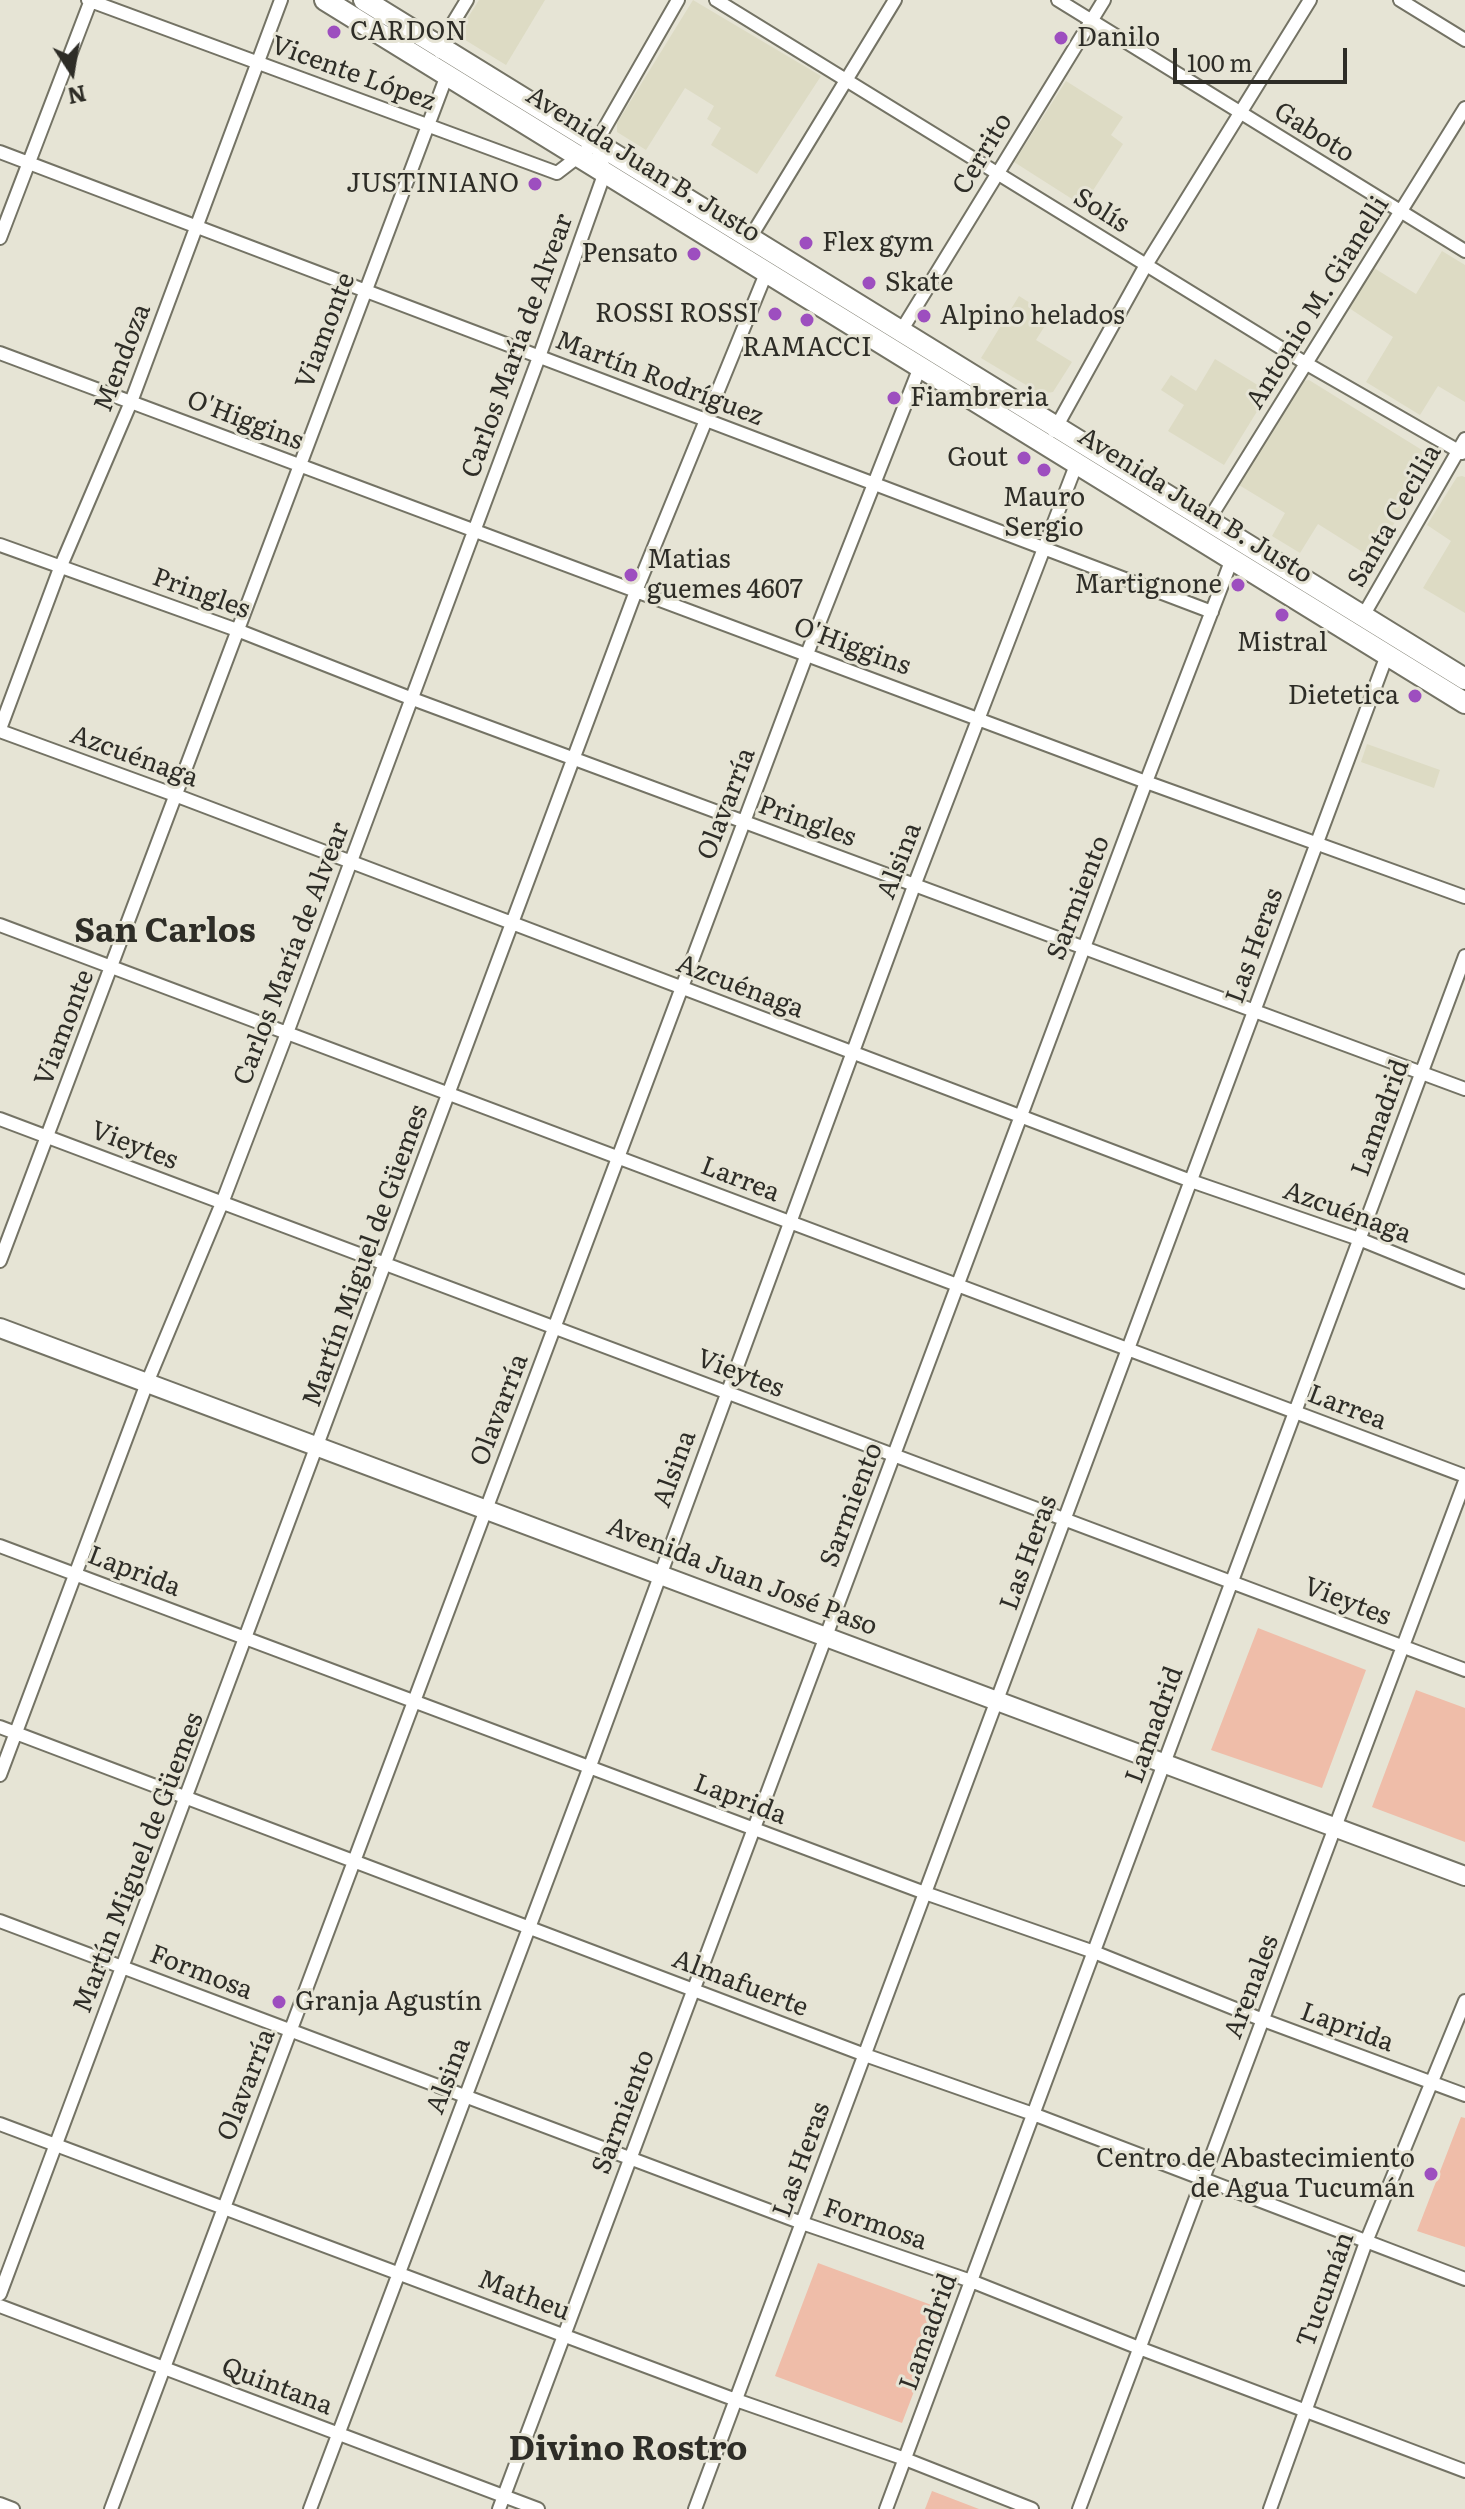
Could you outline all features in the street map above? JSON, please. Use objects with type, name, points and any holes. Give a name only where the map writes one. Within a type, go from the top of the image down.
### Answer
[{"type":"main road","name":"Avenida Juan B. Justo","points":[[325,0],[920,367],[1052,436]]},
{"type":"main road","name":"Avenida Juan B. Justo","points":[[364,0],[901,331],[1232,559],[1465,703]]},
{"type":"main road","name":"Avenida Juan B. Justo","points":[[1081,454],[1208,521],[1465,679]]},
{"type":"main road","name":"Avenida Juan José Paso","points":[[0,1328],[1465,1876]]},
{"type":"street","name":"Vicente López","points":[[90,0],[557,173],[596,143]]},
{"type":"street","points":[[0,238],[90,0]]},
{"type":"street","name":"Mendoza","points":[[0,730],[60,568],[131,402],[281,0]]},
{"type":"street","points":[[447,75],[439,46],[467,0]]},
{"type":"street","points":[[605,172],[596,143],[678,0]]},
{"type":"street","name":"Solís","points":[[716,0],[1307,364],[1463,448]]},
{"type":"street","points":[[768,273],[750,238],[895,0]]},
{"type":"street","name":"Gaboto","points":[[1058,0],[1465,251]]},
{"type":"street","name":"Cerrito","points":[[901,331],[1104,0]]},
{"type":"street","points":[[1052,436],[1146,265],[1310,0]]},
{"type":"street","points":[[1400,0],[1465,40]]},
{"type":"street","name":"Viamonte","points":[[0,1261],[447,75]]},
{"type":"street","name":"Antonio M. Gianelli","points":[[1208,521],[1465,108]]},
{"type":"street","name":"Martín Rodríguez","points":[[0,152],[1212,612]]},
{"type":"street","name":"Carlos María de Alvear","points":[[0,1775],[147,1383],[222,1203],[287,1033],[605,172]]},
{"type":"street","name":"Martín Miguel de Güemes","points":[[0,2294],[636,591],[768,273]]},
{"type":"street","points":[[901,331],[920,367]]},
{"type":"street","name":"O'Higgins","points":[[0,353],[1146,782],[1465,897]]},
{"type":"street","name":"Olavarría","points":[[111,2509],[807,654],[920,367]]},
{"type":"street","name":"Santa Cecilia","points":[[1363,616],[1463,448]]},
{"type":"street","name":"Alsina","points":[[310,2509],[590,1766],[851,1053],[1081,454]]},
{"type":"street","points":[[1208,521],[1232,559]]},
{"type":"street","name":"Pringles","points":[[0,545],[237,630],[410,698],[1465,1089]]},
{"type":"street","name":"Sarmiento","points":[[501,2503],[1232,559]]},
{"type":"street","points":[[1363,616],[1387,655]]},
{"type":"street","name":"Las Heras","points":[[695,2509],[1387,655]]},
{"type":"street","name":"Azcuénaga","points":[[0,730],[1191,1181],[1359,1239],[1465,1282]]},
{"type":"street","name":"Larrea","points":[[0,925],[1465,1479]]},
{"type":"street","name":"Lamadrid","points":[[886,2509],[1465,956]]},
{"type":"street","name":"Vieytes","points":[[0,1119],[1465,1670]]},
{"type":"street","name":"Arenales","points":[[1079,2509],[1465,1479]]},
{"type":"street","name":"Laprida","points":[[0,1546],[925,1893],[1094,1952],[1263,2020],[1465,2095]]},
{"type":"street","name":"Almafuerte","points":[[0,1727],[1465,2279]]},
{"type":"street","name":"Formosa","points":[[0,1921],[802,2223],[971,2281],[1465,2471]]},
{"type":"street","name":"Tucumán","points":[[1270,2509],[1366,2242],[1465,2001]]},
{"type":"street","name":"Matheu","points":[[0,2124],[736,2400],[905,2459],[1032,2509]]},
{"type":"street","name":"Quintana","points":[[0,2306],[338,2434],[501,2503],[538,2509]]},
{"type":"street","points":[[0,2504],[13,2509]]},
{"type":"shaded area","points":[[479,0],[545,0],[506,65],[457,35]]},
{"type":"shaded area","points":[[693,0],[821,76],[757,174],[711,145],[721,128],[707,119],[714,106],[685,88],[646,150],[617,132],[617,123]]},
{"type":"shaded area","points":[[1066,81],[1123,117],[1111,135],[1123,144],[1083,206],[1014,162]]},
{"type":"shaded area","points":[[1442,251],[1465,265],[1465,402],[1438,386],[1420,415],[1366,382],[1393,337],[1349,308],[1374,268],[1416,294]]},
{"type":"shaded area","points":[[1019,296],[1051,316],[1036,340],[1072,362],[1053,392],[1041,394],[981,358]]},
{"type":"shaded area","points":[[1215,359],[1269,392],[1224,465],[1168,431],[1184,405],[1161,390],[1171,375],[1196,391]]},
{"type":"shaded area","points":[[1309,380],[1430,455],[1433,463],[1372,558],[1318,524],[1300,553],[1272,536],[1285,513],[1239,485],[1303,381]]},
{"type":"shaded area","points":[[1457,477],[1465,477],[1465,613],[1423,588],[1451,541],[1427,525]]},
{"type":"shaded area","points":[[1367,744],[1440,770],[1434,788],[1361,762]]},
{"type":"shaded area","points":[[1258,1628],[1366,1670],[1322,1788],[1211,1750]]},
{"type":"shaded area","points":[[1416,1690],[1465,1708],[1465,1842],[1372,1807]]},
{"type":"shaded area","points":[[1461,2117],[1465,2118],[1465,2247],[1417,2231]]},
{"type":"shaded area","points":[[818,2263],[945,2310],[902,2423],[775,2376]]},
{"type":"shaded area","points":[[932,2491],[979,2509],[925,2509]]},
{"type":"place","name":"CARDON","points":[[334,32]]},
{"type":"place","name":"Danilo","points":[[1061,38]]},
{"type":"place","name":"JUSTINIANO","points":[[535,184]]},
{"type":"place","name":"Flex gym","points":[[806,243]]},
{"type":"place","name":"Pensato","points":[[694,254]]},
{"type":"place","name":"Skate","points":[[869,283]]},
{"type":"place","name":"ROSSI ROSSI","points":[[775,314]]},
{"type":"place","name":"Alpino helados","points":[[924,316]]},
{"type":"place","name":"RAMACCI","points":[[807,320]]},
{"type":"place","name":"Fiambreria","points":[[894,398]]},
{"type":"place","name":"Gout","points":[[1024,458]]},
{"type":"place","name":"Mauro Sergio","points":[[1044,470]]},
{"type":"place","name":"Matias guemes 4607","points":[[631,575]]},
{"type":"place","name":"Martignone","points":[[1238,585]]},
{"type":"place","name":"Mistral","points":[[1282,615]]},
{"type":"place","name":"Dietetica","points":[[1415,696]]},
{"type":"place","name":"Granja Agustín","points":[[279,2002]]},
{"type":"place","name":"Centro de Abastecimiento de Agua Tucumán","points":[[1431,2174]]},
{"type":"district","name":"San Carlos","points":[[165,932]]},
{"type":"district","name":"Divino Rostro","points":[[628,2450]]}]
